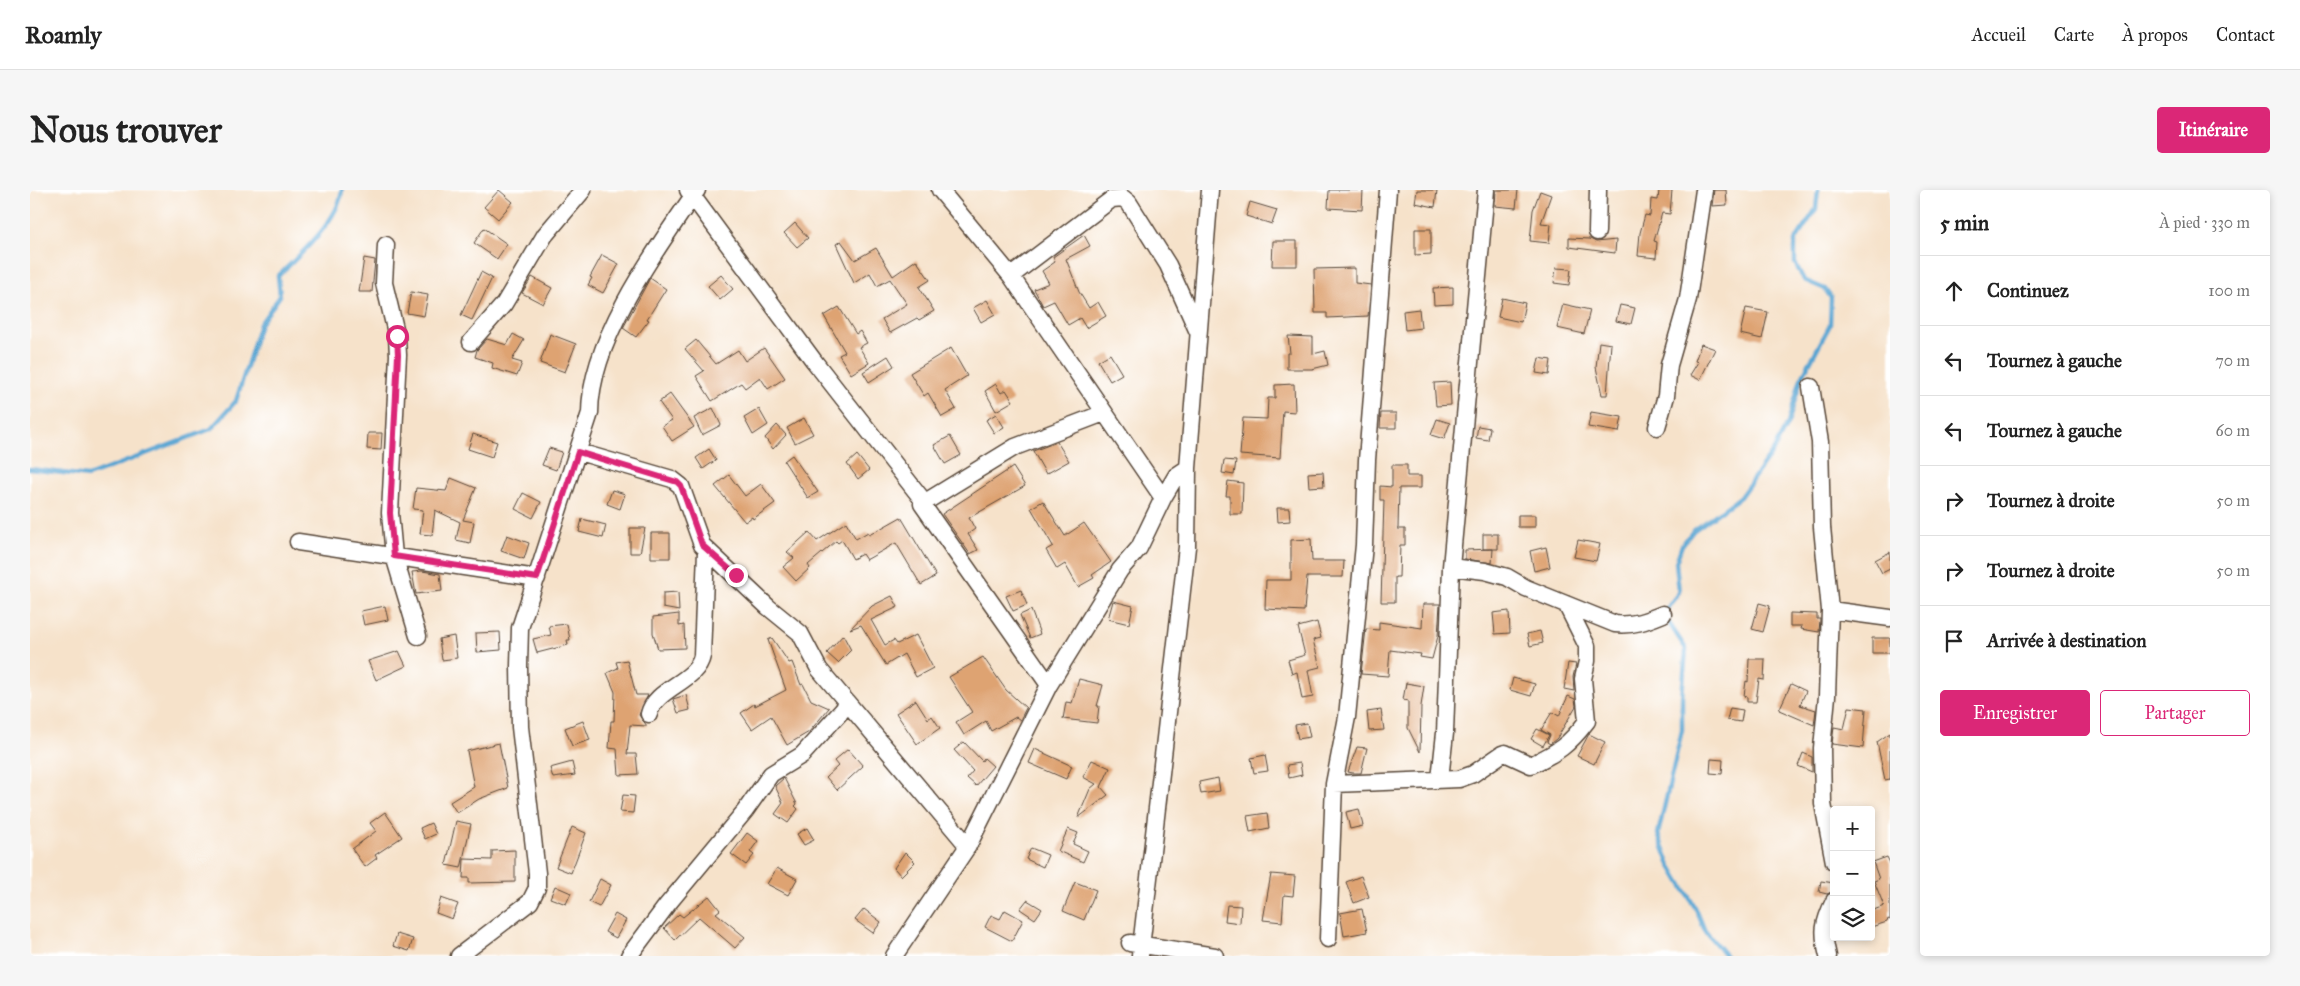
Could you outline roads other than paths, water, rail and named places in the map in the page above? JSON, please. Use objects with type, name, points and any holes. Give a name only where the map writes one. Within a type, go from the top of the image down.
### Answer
[{"type":"street","points":[[471,342],[504,304],[544,235],[582,190]]},
{"type":"street","points":[[940,190],[1011,276],[1163,498]]},
{"type":"street","points":[[1210,190],[1188,468],[1187,546],[1143,919],[1133,950],[1216,956]]},
{"type":"street","points":[[1328,939],[1334,784],[1347,717],[1364,545],[1367,460],[1388,190]]},
{"type":"street","points":[[1440,780],[1445,733],[1451,567],[1486,190]]},
{"type":"street","points":[[1597,232],[1598,190]]},
{"type":"street","points":[[1657,427],[1666,396],[1666,376],[1676,333],[1688,299],[1704,190]]},
{"type":"street","points":[[459,956],[530,902],[537,888],[536,858],[520,727],[518,666],[520,628],[590,413],[592,380],[615,320],[693,192],[814,360],[922,499],[922,504],[1049,685]]},
{"type":"street","points":[[1011,276],[1112,199],[1123,198],[1129,203],[1168,265],[1199,334]]},
{"type":"street","points":[[386,244],[384,283],[397,336],[398,355],[390,513],[394,556],[418,636]]},
{"type":"street","points":[[1811,387],[1820,442],[1822,527],[1830,610],[1827,696],[1822,748],[1824,818],[1830,832],[1833,851]]},
{"type":"street","points":[[922,504],[1016,447],[1104,414]]},
{"type":"street","points":[[578,452],[677,482],[681,486],[699,537],[706,550],[800,633],[808,644],[814,662],[968,846]]},
{"type":"street","points":[[894,956],[968,846],[1049,685],[1120,570],[1139,548],[1163,498],[1176,476],[1188,468]]},
{"type":"street","points":[[298,542],[537,578]]},
{"type":"street","points":[[649,714],[656,702],[700,665],[702,656],[706,550]]},
{"type":"street","points":[[1451,567],[1485,571],[1506,578],[1615,624],[1640,623],[1663,614]]},
{"type":"street","points":[[1334,784],[1440,780],[1467,777],[1505,753],[1530,765],[1559,751],[1574,739],[1587,721],[1583,679],[1587,662],[1587,646],[1566,604]]},
{"type":"street","points":[[1830,610],[1890,618]]},
{"type":"street","points":[[629,956],[667,905],[745,810],[771,774],[802,755],[848,704]]},
{"type":"street","points":[[1828,956],[1823,936],[1830,909]]},
{"type":"waterway","points":[[30,469],[88,476],[211,429],[236,401],[260,324],[280,296],[278,276],[326,225],[334,213],[342,190]]},
{"type":"waterway","points":[[1726,956],[1705,931],[1696,909],[1669,863],[1658,834],[1682,730],[1682,696],[1686,649],[1663,614],[1679,592],[1676,562],[1682,545],[1693,531],[1740,497],[1773,451],[1788,423],[1801,379],[1830,325],[1831,298],[1825,289],[1804,280],[1795,263],[1795,241],[1816,209],[1818,190]]}]
